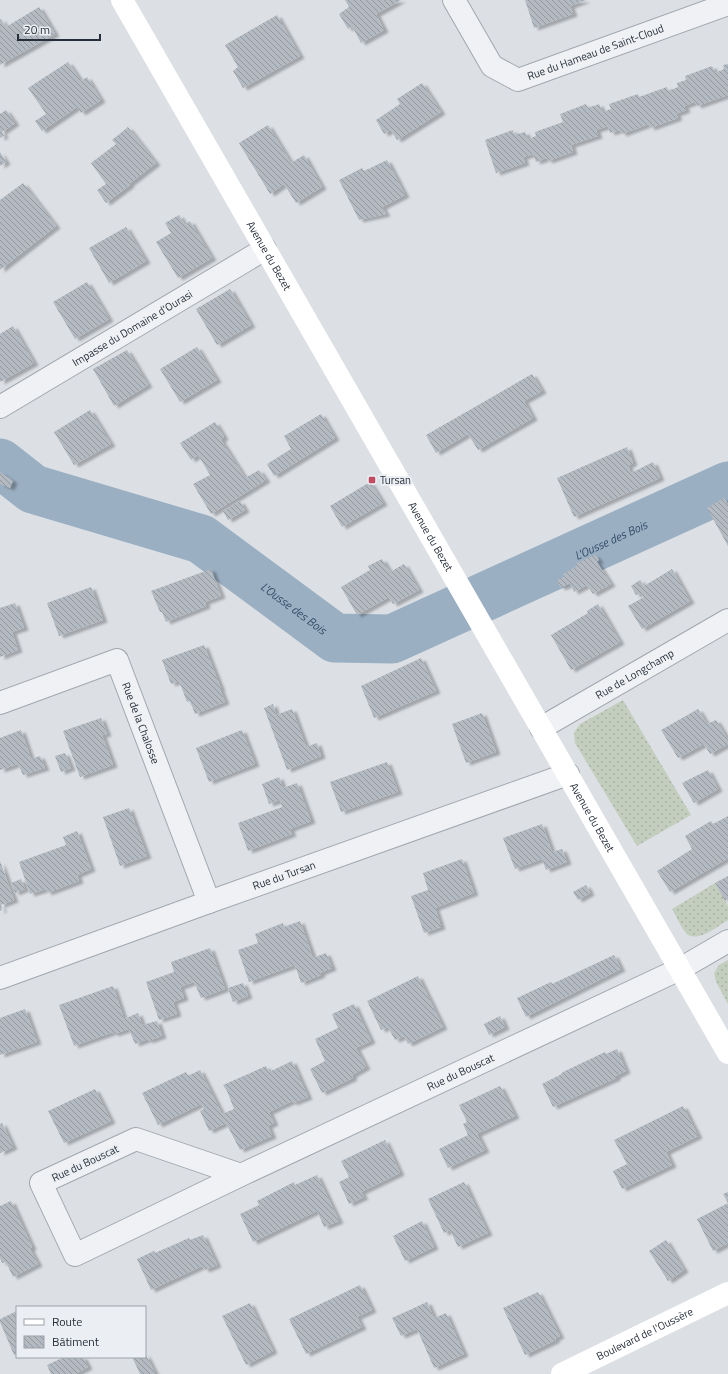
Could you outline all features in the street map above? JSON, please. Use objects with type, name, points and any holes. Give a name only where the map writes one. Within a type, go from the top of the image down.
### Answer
[{"type":"street","name":"Avenue du Bezet","points":[[122,0],[728,1053]]},
{"type":"street","name":"Rue du Hameau de Saint-Cloud","points":[[454,0],[492,66],[518,80],[728,4]]},
{"type":"street","name":"Impasse du Domaine d'Ourasi","points":[[0,407],[265,249]]},
{"type":"street","name":"Rue de Longchamp","points":[[541,728],[728,620]]},
{"type":"street","name":"Rue de la Chalosse","points":[[0,703],[117,660],[209,902]]},
{"type":"street","name":"Rue du Tursan","points":[[0,978],[568,774]]},
{"type":"street","name":"Rue du Bouscat","points":[[241,1175],[136,1140],[41,1183],[75,1255],[241,1175],[680,969],[728,941]]},
{"type":"street","name":"Boulevard de l'Oussère","points":[[562,1374],[728,1293]]},
{"type":"green space","points":[[623,700],[691,815],[637,846],[575,743],[574,733],[580,724]]},
{"type":"green space","points":[[715,883],[728,906],[728,920],[708,933],[697,936],[687,934],[672,909]]},
{"type":"green space","points":[[728,960],[728,1004],[716,982],[714,973],[719,965]]},
{"type":"building","points":[[345,0],[401,0],[376,14],[384,30],[361,43],[352,26],[348,29],[339,14],[349,7]]},
{"type":"building","points":[[525,0],[586,0],[570,6],[573,14],[534,28]]},
{"type":"building","points":[[39,7],[55,34],[0,65],[0,19],[6,27]]},
{"type":"building","points":[[277,15],[300,56],[243,88],[233,71],[238,67],[225,45]]},
{"type":"building","points":[[68,62],[81,81],[87,77],[101,100],[81,113],[77,107],[42,131],[35,121],[46,114],[28,88]]},
{"type":"building","points":[[728,64],[728,95],[697,106],[695,102],[684,106],[686,110],[676,114],[678,118],[650,128],[649,124],[622,134],[620,130],[610,133],[608,126],[596,130],[598,136],[571,145],[573,152],[548,161],[547,158],[536,162],[533,154],[523,157],[525,163],[496,173],[485,140],[513,130],[514,135],[525,132],[528,139],[536,136],[535,132],[563,122],[560,114],[586,104],[588,108],[599,104],[602,112],[611,109],[609,104],[638,94],[639,97],[667,87],[668,91],[678,87],[677,83],[686,80],[685,76],[712,66],[715,73],[724,69],[723,65]]},
{"type":"building","points":[[422,83],[441,112],[397,140],[391,130],[384,134],[376,120],[400,104],[397,99]]},
{"type":"building","points":[[6,110],[15,123],[2,132],[4,136],[0,138],[0,114]]},
{"type":"building","points":[[268,125],[291,163],[304,155],[322,187],[296,203],[284,184],[270,194],[239,143]]},
{"type":"building","points":[[128,127],[156,163],[106,203],[97,190],[106,184],[91,163],[116,144],[112,140]]},
{"type":"building","points":[[0,152],[6,162],[0,166]]},
{"type":"building","points":[[387,160],[405,195],[382,207],[386,214],[359,220],[339,180],[362,168],[364,171]]},
{"type":"building","points":[[23,183],[56,226],[0,270],[0,200]]},
{"type":"building","points":[[179,215],[185,225],[190,221],[212,258],[178,278],[156,242],[171,233],[165,223]]},
{"type":"building","points":[[126,227],[146,261],[109,283],[89,248]]},
{"type":"building","points":[[87,282],[109,319],[75,339],[53,302]]},
{"type":"building","points":[[230,289],[251,325],[217,345],[196,309]]},
{"type":"building","points":[[13,326],[34,363],[0,382],[0,334]]},
{"type":"building","points":[[197,347],[217,380],[180,402],[160,369]]},
{"type":"building","points":[[127,350],[148,385],[114,406],[93,369]]},
{"type":"building","points":[[532,374],[542,391],[524,401],[533,418],[478,450],[468,434],[436,453],[426,435]]},
{"type":"building","points":[[90,410],[111,444],[74,465],[54,432]]},
{"type":"building","points":[[321,414],[335,438],[274,476],[267,464],[291,449],[284,436]]},
{"type":"building","points":[[215,422],[224,437],[221,440],[245,478],[259,470],[266,480],[211,514],[193,484],[210,475],[198,455],[191,460],[180,443]]},
{"type":"building","points":[[627,447],[633,463],[628,466],[631,473],[653,462],[660,478],[574,517],[557,478]]},
{"type":"building","points":[[0,472],[13,481],[10,488],[0,484]]},
{"type":"building","points":[[370,482],[383,503],[342,527],[330,506]]},
{"type":"building","points":[[724,498],[728,504],[728,546],[707,508]]},
{"type":"building","points":[[240,501],[245,510],[228,520],[223,511]]},
{"type":"building","points":[[595,555],[599,560],[597,562],[611,584],[593,594],[587,585],[574,592],[570,584],[561,588],[556,581],[565,576],[563,574],[577,566],[575,564]]},
{"type":"building","points":[[382,559],[390,572],[404,564],[419,590],[393,604],[389,597],[357,615],[341,587],[370,570],[368,566]]},
{"type":"building","points":[[211,569],[221,596],[205,602],[206,606],[166,622],[151,591]]},
{"type":"building","points":[[672,569],[690,601],[642,629],[628,606],[644,597],[641,593],[636,595],[631,586],[640,580],[644,586]]},
{"type":"building","points":[[91,587],[103,620],[59,636],[47,603]]},
{"type":"building","points":[[15,603],[24,628],[12,632],[18,650],[0,657],[0,608]]},
{"type":"building","points":[[598,604],[620,642],[571,670],[551,635],[588,613],[587,611]]},
{"type":"building","points":[[204,645],[225,702],[195,714],[190,701],[187,702],[179,681],[171,684],[162,660]]},
{"type":"building","points":[[421,658],[436,691],[374,718],[361,686]]},
{"type":"building","points":[[273,704],[276,715],[292,709],[306,747],[317,743],[321,756],[287,770],[264,708]]},
{"type":"building","points":[[698,709],[707,724],[716,720],[728,740],[728,744],[710,754],[704,744],[678,758],[661,730]]},
{"type":"building","points":[[482,713],[496,752],[466,763],[452,724]]},
{"type":"building","points":[[101,718],[107,734],[102,735],[113,765],[80,777],[63,731]]},
{"type":"building","points":[[21,730],[31,759],[40,756],[45,768],[23,775],[18,764],[0,770],[0,738]]},
{"type":"building","points":[[242,730],[255,764],[209,782],[196,748]]},
{"type":"building","points":[[65,753],[71,768],[61,772],[55,756]]},
{"type":"building","points":[[387,762],[398,792],[341,812],[330,782]]},
{"type":"building","points":[[708,770],[718,789],[694,803],[682,783]]},
{"type":"building","points":[[279,777],[283,788],[297,783],[311,821],[290,829],[292,834],[248,851],[238,823],[282,807],[280,800],[269,804],[262,784]]},
{"type":"building","points":[[129,808],[147,856],[120,866],[103,817]]},
{"type":"building","points":[[728,816],[728,858],[670,892],[657,871],[692,849],[685,836],[711,821],[713,824]]},
{"type":"building","points":[[542,824],[552,852],[562,849],[567,862],[546,870],[542,859],[515,869],[503,838]]},
{"type":"building","points":[[77,831],[91,869],[77,875],[79,881],[47,893],[46,889],[30,894],[19,862],[66,845],[63,837]]},
{"type":"building","points":[[462,859],[474,893],[435,908],[441,927],[424,933],[411,896],[428,890],[423,873]]},
{"type":"building","points":[[0,861],[14,900],[1,905],[2,910],[0,911]]},
{"type":"building","points":[[728,876],[728,899],[725,901],[715,883]]},
{"type":"building","points":[[21,879],[25,889],[15,893],[11,883]]},
{"type":"building","points":[[586,885],[590,893],[578,900],[573,892]]},
{"type":"building","points":[[300,921],[313,958],[326,953],[332,968],[320,973],[321,975],[301,983],[295,965],[249,982],[238,950],[258,943],[255,934],[283,923],[284,927]]},
{"type":"building","points":[[210,948],[225,989],[201,998],[194,982],[180,987],[184,998],[173,1002],[177,1014],[159,1020],[146,982],[174,972],[171,962]]},
{"type":"building","points":[[614,955],[621,969],[526,1017],[517,998],[551,982],[552,984]]},
{"type":"building","points":[[418,976],[443,1027],[408,1044],[404,1036],[395,1040],[388,1027],[381,1030],[367,1001]]},
{"type":"building","points":[[243,983],[248,996],[233,1002],[228,988]]},
{"type":"building","points":[[113,986],[124,1019],[138,1013],[142,1025],[157,1021],[162,1036],[135,1044],[129,1029],[114,1034],[113,1032],[74,1046],[59,1005]]},
{"type":"building","points":[[354,1004],[371,1041],[356,1048],[366,1067],[352,1075],[353,1078],[322,1093],[310,1069],[325,1061],[315,1039],[338,1028],[332,1014]]},
{"type":"building","points":[[25,1009],[37,1042],[0,1055],[0,1018]]},
{"type":"building","points":[[500,1016],[505,1027],[489,1035],[484,1024]]},
{"type":"building","points":[[617,1049],[626,1071],[616,1076],[616,1078],[553,1107],[542,1084],[605,1052],[606,1054]]},
{"type":"building","points":[[292,1061],[308,1097],[293,1103],[292,1101],[269,1112],[274,1123],[268,1126],[272,1136],[240,1150],[226,1123],[209,1131],[200,1111],[204,1109],[201,1104],[158,1125],[142,1093],[186,1072],[188,1076],[200,1070],[222,1114],[234,1109],[223,1085],[266,1066],[269,1072]]},
{"type":"building","points":[[500,1086],[515,1116],[477,1134],[485,1150],[448,1168],[439,1149],[468,1135],[463,1124],[467,1122],[459,1105]]},
{"type":"building","points":[[95,1089],[111,1121],[64,1143],[48,1111]]},
{"type":"building","points":[[683,1106],[698,1136],[666,1152],[672,1165],[622,1189],[613,1171],[627,1164],[614,1140]]},
{"type":"building","points":[[2,1123],[13,1147],[0,1153],[0,1124]]},
{"type":"building","points":[[385,1140],[400,1173],[361,1192],[364,1197],[349,1204],[339,1182],[349,1177],[341,1161]]},
{"type":"building","points":[[317,1175],[339,1221],[324,1227],[317,1211],[253,1242],[240,1214],[259,1205],[257,1201],[294,1182],[295,1185]]},
{"type":"building","points":[[464,1182],[488,1233],[458,1247],[450,1230],[444,1233],[428,1199]]},
{"type":"building","points":[[728,1192],[728,1203],[723,1194]]},
{"type":"building","points":[[11,1201],[32,1247],[30,1249],[38,1264],[13,1277],[6,1262],[2,1263],[0,1258],[0,1206]]},
{"type":"building","points":[[728,1203],[728,1243],[713,1251],[697,1219]]},
{"type":"building","points":[[422,1221],[434,1247],[405,1261],[393,1236]]},
{"type":"building","points":[[203,1235],[217,1265],[205,1270],[202,1266],[151,1290],[137,1259],[189,1238],[190,1240]]},
{"type":"building","points":[[666,1240],[684,1270],[668,1281],[649,1251]]},
{"type":"building","points":[[360,1285],[372,1310],[357,1317],[362,1327],[306,1354],[289,1319]]},
{"type":"building","points":[[538,1292],[560,1336],[555,1338],[556,1340],[525,1355],[503,1308]]},
{"type":"building","points":[[427,1302],[434,1318],[446,1313],[464,1354],[434,1368],[417,1329],[401,1336],[392,1318]]},
{"type":"building","points":[[250,1303],[273,1351],[246,1365],[222,1316]]},
{"type":"building","points":[[16,1311],[16,1354],[14,1355],[0,1319]]},
{"type":"building","points":[[146,1355],[155,1373],[140,1374],[132,1358],[146,1358]]},
{"type":"building","points":[[62,1358],[84,1358],[88,1367],[75,1374],[51,1374],[47,1365]]},
{"type":"waterway","name":"L'Ousse des Bois","points":[[0,463],[33,489],[201,539],[335,638],[392,639],[728,486]]},
{"type":"place","name":"Tursan","points":[[372,480]]}]
